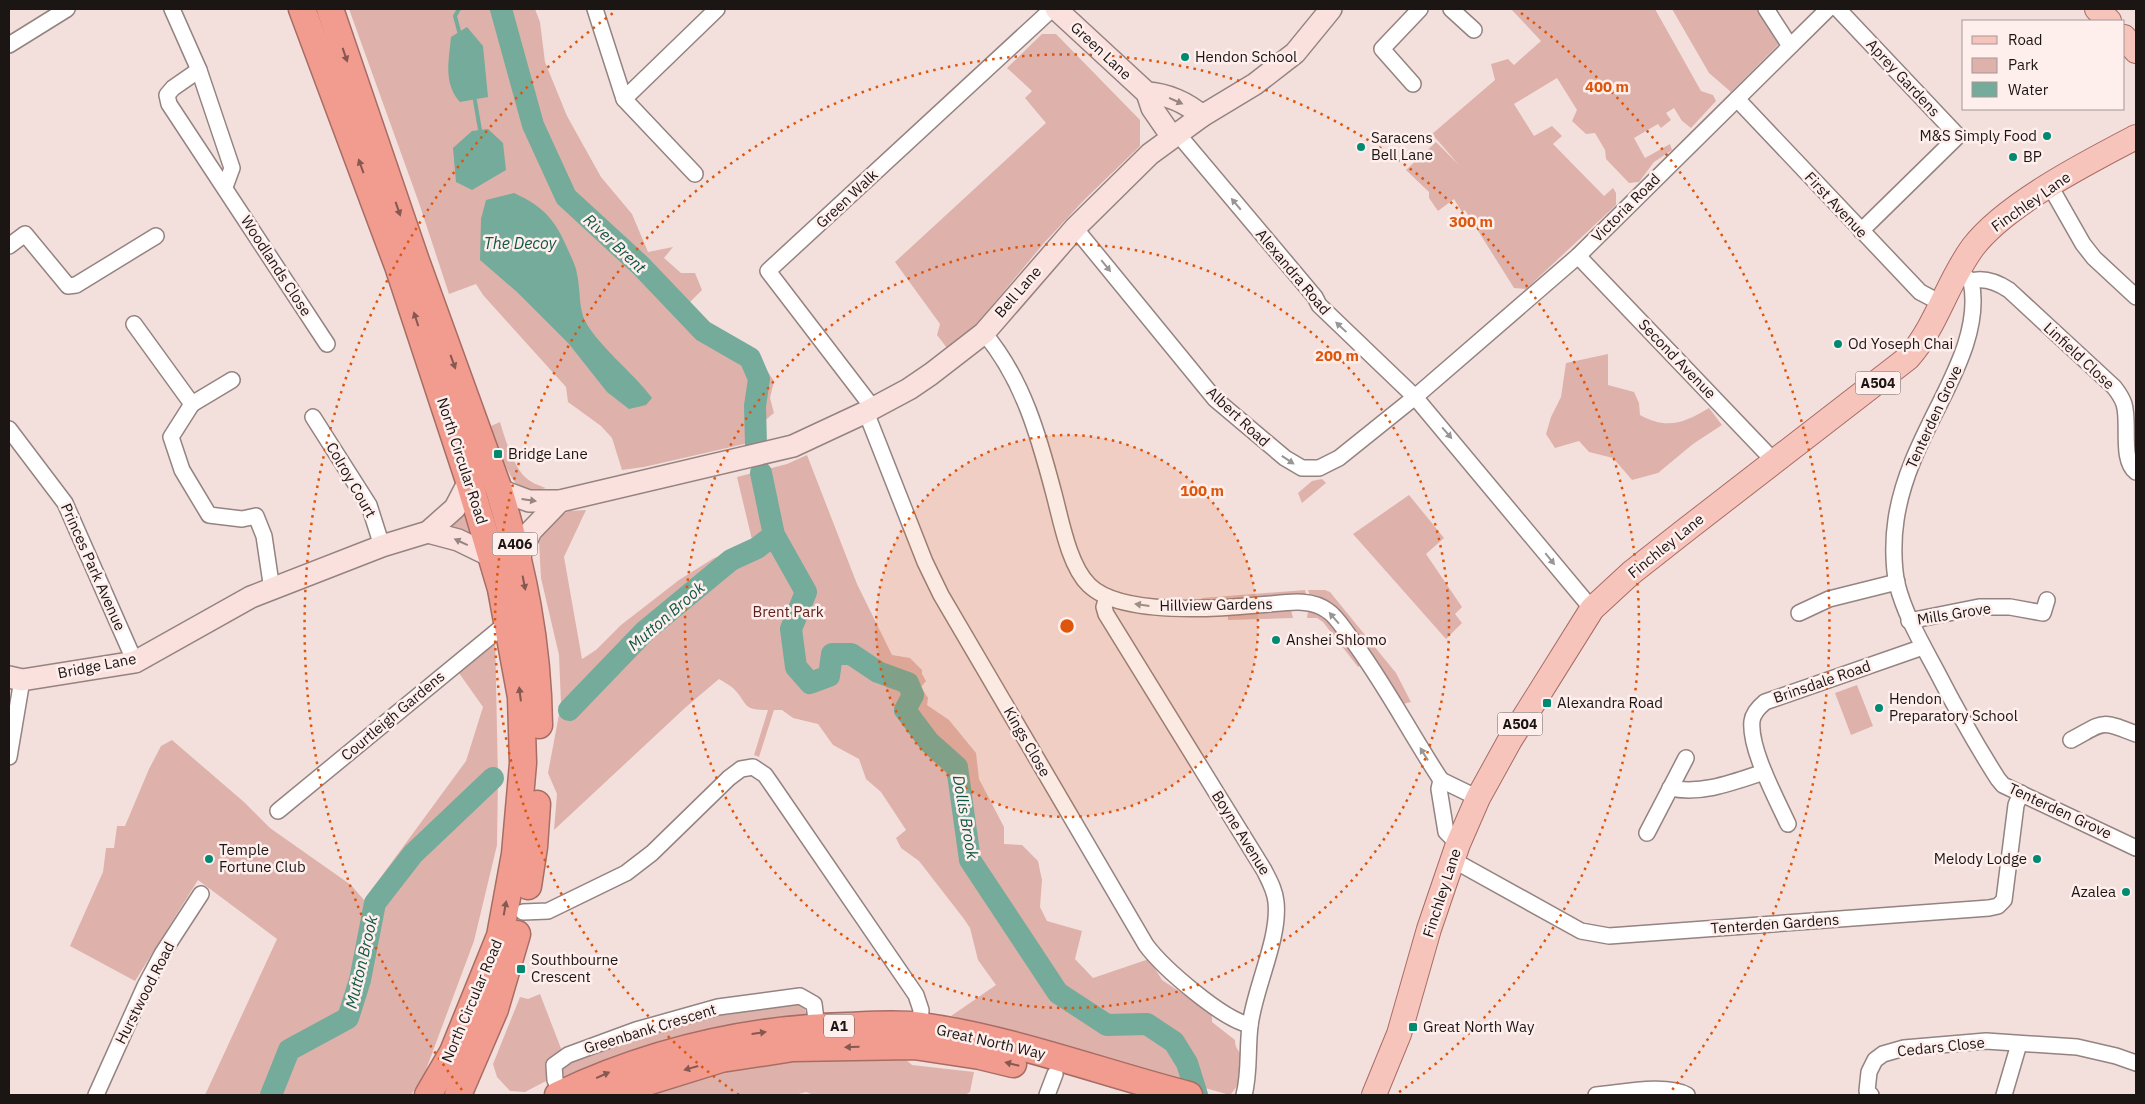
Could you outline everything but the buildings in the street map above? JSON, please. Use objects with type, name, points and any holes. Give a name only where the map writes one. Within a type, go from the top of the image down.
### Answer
[{"type":"highway","name":"North Circular Road","points":[[302,9],[398,266],[469,481],[492,557],[508,622],[521,697],[523,763],[515,854],[500,936],[453,1052],[428,1095]]},
{"type":"highway","name":"North Circular Road","points":[[330,9],[416,261],[499,490],[519,557],[529,610],[538,682],[539,775],[534,848],[523,912],[495,1008],[458,1095]]},
{"type":"highway","name":"Great North Way","points":[[560,1094],[613,1071],[676,1050],[760,1032],[817,1027],[920,1026],[976,1036],[1125,1087]]},
{"type":"highway","name":"Great North Way","points":[[605,1095],[722,1059],[793,1048],[914,1046],[980,1056],[1051,1085],[1125,1087],[1189,1095]]},
{"type":"highway","points":[[470,1095],[469,1091],[475,1056]]},
{"type":"main road","points":[[2097,9],[2108,20]]},
{"type":"main road","name":"Finchley Lane","points":[[1374,1095],[1399,1034],[1429,929],[1455,852],[1478,798],[1510,740],[1592,610],[1631,573],[1908,358],[1925,338],[1941,303],[1964,276],[1974,247],[1993,227],[2050,186],[2136,137]]},
{"type":"street","points":[[9,45],[67,9]]},
{"type":"street","points":[[172,9],[198,70],[232,168],[225,187]]},
{"type":"street","points":[[594,9],[624,99],[695,174]]},
{"type":"street","points":[[624,99],[716,9]]},
{"type":"street","name":"Green Walk","points":[[870,410],[768,272],[1052,9]]},
{"type":"street","name":"Green Lane","points":[[1056,9],[1147,93],[1152,108],[1174,135]]},
{"type":"street","name":"Bell Lane","points":[[560,501],[793,446],[870,410],[931,374],[984,333],[1075,228],[1131,173],[1174,135],[1255,84],[1295,53],[1330,9]]},
{"type":"street","points":[[1413,84],[1382,49],[1420,9]]},
{"type":"street","points":[[1451,9],[1474,30]]},
{"type":"street","points":[[1766,9],[1790,46]]},
{"type":"street","name":"Victoria Road","points":[[1415,396],[1578,256],[1828,9]]},
{"type":"street","name":"Aprey Gardens","points":[[1838,9],[1958,136],[1860,231]]},
{"type":"street","name":"Woodlands Close","points":[[198,70],[173,88],[167,95],[169,104],[328,344]]},
{"type":"street","points":[[1147,93],[1161,94],[1194,108],[1202,116]]},
{"type":"street","name":"First Avenue","points":[[1737,99],[1860,231],[1920,292],[1941,303]]},
{"type":"street","name":"Alexandra Road","points":[[1174,135],[1315,297],[1318,306],[1415,396],[1592,610]]},
{"type":"street","points":[[2050,186],[2083,244],[2094,258],[2136,297]]},
{"type":"street","name":"Albert Road","points":[[1075,228],[1215,399],[1277,452],[1302,468],[1311,470],[1328,465],[1415,396]]},
{"type":"street","points":[[9,246],[25,234],[68,286],[76,286],[156,236]]},
{"type":"street","name":"Second Avenue","points":[[1578,256],[1775,462]]},
{"type":"street","name":"Linfield Close","points":[[1964,276],[1981,278],[1999,284],[2009,290],[2114,387],[2124,404],[2127,453],[2130,466],[2136,472]]},
{"type":"street","name":"Tenterden Grove","points":[[1964,276],[1974,298],[1965,344],[1957,368],[1906,475],[1896,520],[1897,582],[1910,621],[1923,647],[2003,785],[2136,848]]},
{"type":"street","points":[[134,324],[192,404]]},
{"type":"street","name":"Hillview Gardens","points":[[984,333],[1001,356],[1030,412],[1062,526],[1080,572],[1088,584],[1107,597],[1137,604],[1169,608],[1242,606],[1294,602],[1321,607],[1334,617],[1365,657],[1441,780]]},
{"type":"street","points":[[232,380],[192,404],[171,437],[182,470],[209,514],[242,519],[256,516],[264,536],[272,590]]},
{"type":"street","name":"Kings Close","points":[[870,410],[926,562],[941,595],[1146,945],[1165,967],[1219,1010],[1242,1024],[1250,1025]]},
{"type":"street","name":"Colroy Court","points":[[313,417],[369,506],[382,546]]},
{"type":"street","name":"Princes Park Avenue","points":[[9,428],[65,503],[135,662]]},
{"type":"street","name":"Bridge Lane","points":[[15,678],[135,662],[251,597],[382,546],[428,532],[455,508],[469,481]]},
{"type":"street","points":[[499,490],[529,501],[560,501]]},
{"type":"street","points":[[519,557],[532,531],[560,501]]},
{"type":"street","points":[[428,532],[458,540],[492,557]]},
{"type":"street","points":[[1800,614],[1828,599],[1897,582]]},
{"type":"street","name":"Boyne Avenue","points":[[1107,597],[1104,607],[1106,614],[1264,870],[1273,889],[1276,901],[1275,924],[1250,1025],[1249,1064],[1244,1095]]},
{"type":"street","name":"Mills Grove","points":[[1910,621],[1979,607],[2010,607],[2045,613]]},
{"type":"street","name":"Courtleigh Gardens","points":[[278,811],[508,622]]},
{"type":"street","name":"Brinsdale Road","points":[[1788,824],[1764,772],[1753,731],[1752,720],[1759,706],[1765,702],[1923,647]]},
{"type":"street","points":[[9,757],[15,678]]},
{"type":"street","points":[[2072,740],[2099,724],[2111,724],[2136,734]]},
{"type":"street","points":[[1647,833],[1686,758]]},
{"type":"street","points":[[523,912],[548,911],[626,873],[652,854],[729,778],[741,769],[753,767],[765,775],[916,995],[921,1010],[920,1026]]},
{"type":"street","points":[[1670,788],[1697,790],[1764,772]]},
{"type":"street","points":[[1455,852],[1446,832],[1439,789],[1441,780],[1478,798]]},
{"type":"street","name":"Tenterden Gardens","points":[[1455,852],[1581,931],[1609,936],[1989,908],[1998,906],[2004,900],[2016,805],[2021,794]]},
{"type":"street","name":"Hurstwood Road","points":[[96,1095],[145,986],[162,954],[201,894]]},
{"type":"street","name":"Cedars Close","points":[[1871,1095],[1867,1091],[1868,1072],[1875,1060],[1883,1054],[1904,1048],[1986,1041],[2077,1047],[2116,1056],[2136,1063]]},
{"type":"street","points":[[2004,1095],[2018,1044]]},
{"type":"street","points":[[1596,1095],[1673,1090],[1687,1095]]},
{"type":"green space","points":[[349,9],[535,9],[540,22],[545,62],[567,116],[601,177],[632,214],[648,252],[673,247],[664,258],[681,273],[695,273],[702,290],[688,304],[694,314],[709,328],[758,358],[774,381],[770,398],[774,413],[763,422],[766,439],[644,467],[622,470],[612,438],[601,426],[568,402],[566,387],[483,295],[476,284],[449,294],[419,203]]},
{"type":"green space","points":[[1511,9],[1655,9],[1701,91],[1713,95],[1716,101],[1691,128],[1682,121],[1674,108],[1666,113],[1671,120],[1661,128],[1658,124],[1634,138],[1645,158],[1670,144],[1672,150],[1654,162],[1639,182],[1629,183],[1606,159],[1605,150],[1595,133],[1586,134],[1572,121],[1577,110],[1557,78],[1514,104],[1534,136],[1552,126],[1562,136],[1553,144],[1604,196],[1613,188],[1616,193],[1616,205],[1526,289],[1514,288],[1465,210],[1462,212],[1454,199],[1438,211],[1429,198],[1429,192],[1406,170],[1436,142],[1459,165],[1432,134],[1495,80],[1491,64],[1508,59],[1514,65],[1541,41]]},
{"type":"green space","points":[[1672,9],[1758,9],[1780,43],[1731,92],[1709,73]]},
{"type":"green space","points":[[1042,34],[1056,34],[1140,120],[1140,146],[1084,200],[1044,243],[990,308],[976,328],[947,348],[937,335],[940,324],[895,262],[1046,123],[1025,98],[1032,91],[1007,68]]},
{"type":"green space","points":[[1608,354],[1608,385],[1634,392],[1639,403],[1640,415],[1650,420],[1675,423],[1691,418],[1709,408],[1722,425],[1693,444],[1658,473],[1632,480],[1613,458],[1589,452],[1579,441],[1555,448],[1546,434],[1551,417],[1561,397],[1566,363]]},
{"type":"green space","points":[[500,422],[510,451],[521,472],[530,481],[546,488],[526,490],[513,479],[491,426]]},
{"type":"green space","name":"Brent Park","points":[[807,455],[857,584],[892,655],[910,658],[922,670],[926,681],[921,687],[928,698],[927,705],[949,720],[976,753],[979,779],[1004,827],[1004,844],[1022,845],[1038,861],[1042,880],[1040,907],[1047,921],[1082,931],[1075,959],[1093,978],[1149,959],[1162,980],[1212,1013],[1212,1022],[1235,1040],[1242,1058],[1241,1078],[1230,1095],[991,1028],[964,1025],[956,1017],[951,1016],[996,985],[978,960],[970,928],[964,919],[919,861],[901,848],[896,838],[906,830],[881,792],[866,779],[859,759],[833,745],[818,724],[793,718],[782,710],[774,710],[759,757],[754,755],[768,710],[749,707],[733,688],[719,679],[686,707],[554,830],[557,794],[548,773],[561,704],[559,655],[541,578],[539,542],[547,527],[569,511],[586,510],[564,557],[582,659],[596,650],[621,625],[679,580],[714,558],[753,544],[737,477],[787,464]]},
{"type":"green space","points":[[1322,479],[1326,483],[1302,503],[1298,493],[1312,481]]},
{"type":"green space","points":[[1409,495],[1444,538],[1426,554],[1462,607],[1455,614],[1462,623],[1446,639],[1353,534]]},
{"type":"green space","points":[[461,505],[473,540],[443,531]]},
{"type":"green space","points":[[1305,590],[1306,594],[1199,601],[1202,598]]},
{"type":"green space","points":[[1308,590],[1325,590],[1330,592],[1396,673],[1411,702],[1403,704],[1370,653],[1335,607],[1328,601],[1310,596]]},
{"type":"green space","points":[[1291,610],[1293,618],[1228,620],[1228,616]]},
{"type":"green space","points":[[1308,611],[1332,626],[1361,665],[1358,667],[1323,622],[1317,618],[1307,618]]},
{"type":"green space","points":[[495,633],[498,778],[497,845],[474,941],[424,1075],[411,1095],[205,1095],[277,939],[198,880],[135,981],[70,946],[103,872],[106,848],[114,848],[117,826],[125,826],[149,769],[161,746],[172,740],[244,802],[270,828],[351,885],[364,900],[466,761],[483,707],[454,666]]},
{"type":"green space","points":[[1857,685],[1873,726],[1851,735],[1835,693]]},
{"type":"green space","points":[[540,994],[562,1051],[548,1080],[525,1092],[510,1091],[497,1077],[493,1064],[520,997],[528,999]]},
{"type":"green space","points":[[791,1002],[803,1004],[807,1016],[745,1024],[684,1038],[564,1078],[562,1069],[571,1058],[639,1035],[734,1010]]},
{"type":"green space","points":[[903,1057],[912,1065],[974,1072],[970,1092],[965,1095],[814,1095],[806,1092],[795,1095],[638,1095],[702,1074],[786,1060]]},
{"type":"water","points":[[467,27],[483,46],[488,97],[460,102],[451,87],[449,79],[449,54],[451,37]]},
{"type":"water","points":[[488,129],[503,143],[506,170],[472,190],[456,182],[453,148],[472,131]]},
{"type":"water","name":"The Decoy","points":[[514,193],[542,210],[554,223],[576,268],[583,316],[588,326],[604,347],[652,398],[646,405],[629,409],[607,392],[569,344],[517,292],[480,260],[481,219],[486,200]]},
{"type":"waterway","points":[[459,9],[455,16],[460,35]]},
{"type":"waterway","name":"River Brent","points":[[501,9],[533,125],[566,197],[641,266],[703,331],[750,358],[759,379],[755,406],[756,445]]},
{"type":"waterway","points":[[474,95],[480,130]]},
{"type":"waterway","name":"Dollis Brook","points":[[761,473],[774,535],[806,592],[791,629],[796,667],[810,683],[829,676],[832,654],[851,654],[878,672],[908,683],[913,695],[905,710],[929,742],[957,767],[970,860],[1058,993],[1107,1025],[1147,1024],[1174,1042],[1187,1063],[1197,1095]]},
{"type":"waterway","name":"Mutton Brook","points":[[569,710],[645,631],[731,560],[757,548],[774,535]]},
{"type":"waterway","name":"Mutton Brook","points":[[271,1095],[289,1050],[348,1018],[360,980],[375,903],[413,854],[493,778]]},
{"type":"place","name":"Hendon School","points":[[1185,57]]},
{"type":"place","name":"M&S Simply Food","points":[[2047,136]]},
{"type":"place","name":"Saracens Bell Lane","points":[[1361,147]]},
{"type":"place","name":"BP","points":[[2013,157]]},
{"type":"place","name":"Od Yoseph Chai","points":[[1838,344]]},
{"type":"place","name":"Bridge Lane","points":[[498,454]]},
{"type":"place","name":"Anshei Shlomo","points":[[1276,640]]},
{"type":"place","name":"Alexandra Road","points":[[1547,703]]},
{"type":"place","name":"Hendon Preparatory School","points":[[1879,708]]},
{"type":"place","name":"Temple Fortune Club","points":[[209,859]]},
{"type":"place","name":"Melody Lodge","points":[[2037,859]]},
{"type":"place","name":"Azalea","points":[[2126,892]]},
{"type":"place","name":"Southbourne Crescent","points":[[521,969]]},
{"type":"place","name":"Great North Way","points":[[1413,1027]]}]
